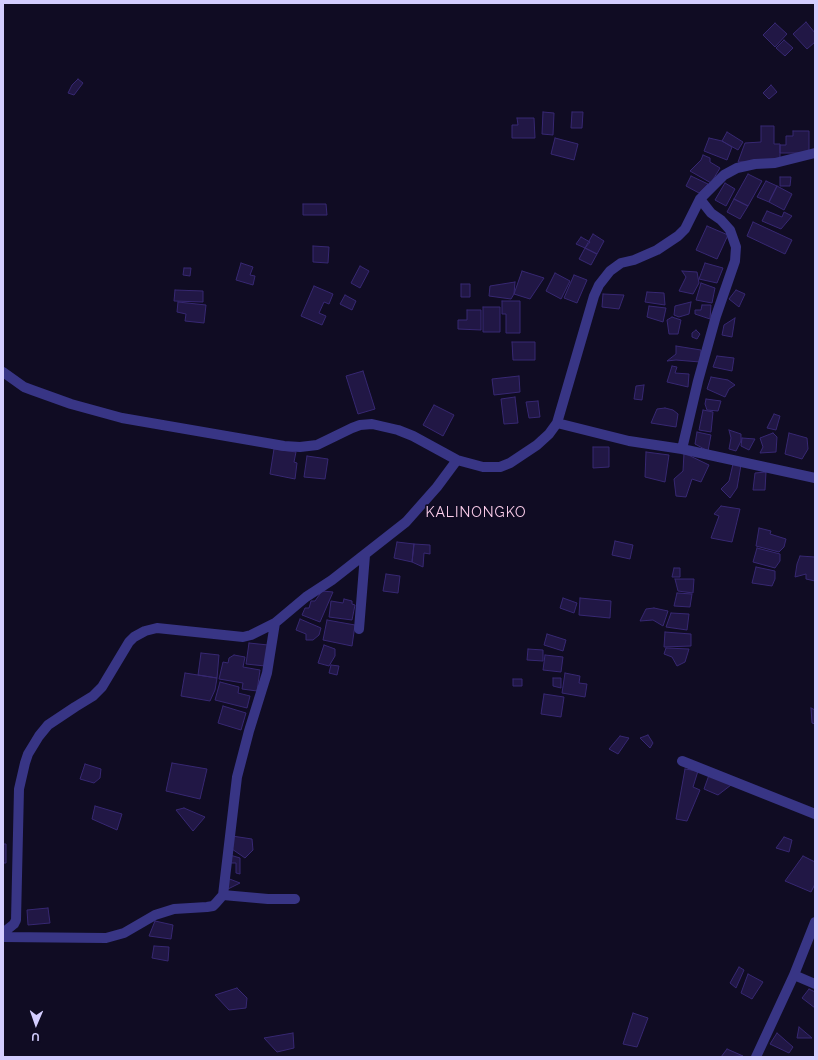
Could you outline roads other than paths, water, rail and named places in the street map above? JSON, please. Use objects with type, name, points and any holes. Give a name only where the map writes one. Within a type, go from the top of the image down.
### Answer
[{"type":"street","points":[[3,372],[24,387],[71,404],[122,418],[284,446],[300,447],[317,445],[352,428],[360,425],[372,424],[398,430],[413,436],[457,460],[484,467],[500,467],[510,463],[537,446],[557,423],[599,285],[615,267],[621,263],[639,258],[657,250],[678,236],[685,228],[700,199],[724,175],[737,168],[755,164],[775,163],[815,153]]},
{"type":"street","points":[[682,449],[698,381],[714,323],[735,262],[736,247],[730,230],[721,220],[711,213],[700,199]]},
{"type":"street","points":[[557,423],[629,441],[682,449],[815,478]]},
{"type":"street","points":[[3,933],[14,924],[16,920],[20,789],[22,777],[32,745],[43,730],[69,710],[98,692],[129,642],[142,632],[165,629],[242,637],[251,635],[275,623],[306,597],[332,580],[406,522],[457,460]]},
{"type":"street","points":[[359,629],[365,555]]},
{"type":"street","points":[[3,937],[95,938],[116,936],[155,915],[174,909],[213,906],[223,895],[237,777],[267,673],[275,623]]},
{"type":"street","points":[[682,761],[815,814]]},
{"type":"street","points":[[223,895],[268,899],[295,899]]},
{"type":"street","points":[[756,1057],[794,975],[815,922]]},
{"type":"street","points":[[794,975],[815,984]]},
{"type":"district","name":"KALINONGKO","points":[[476,513]]}]
